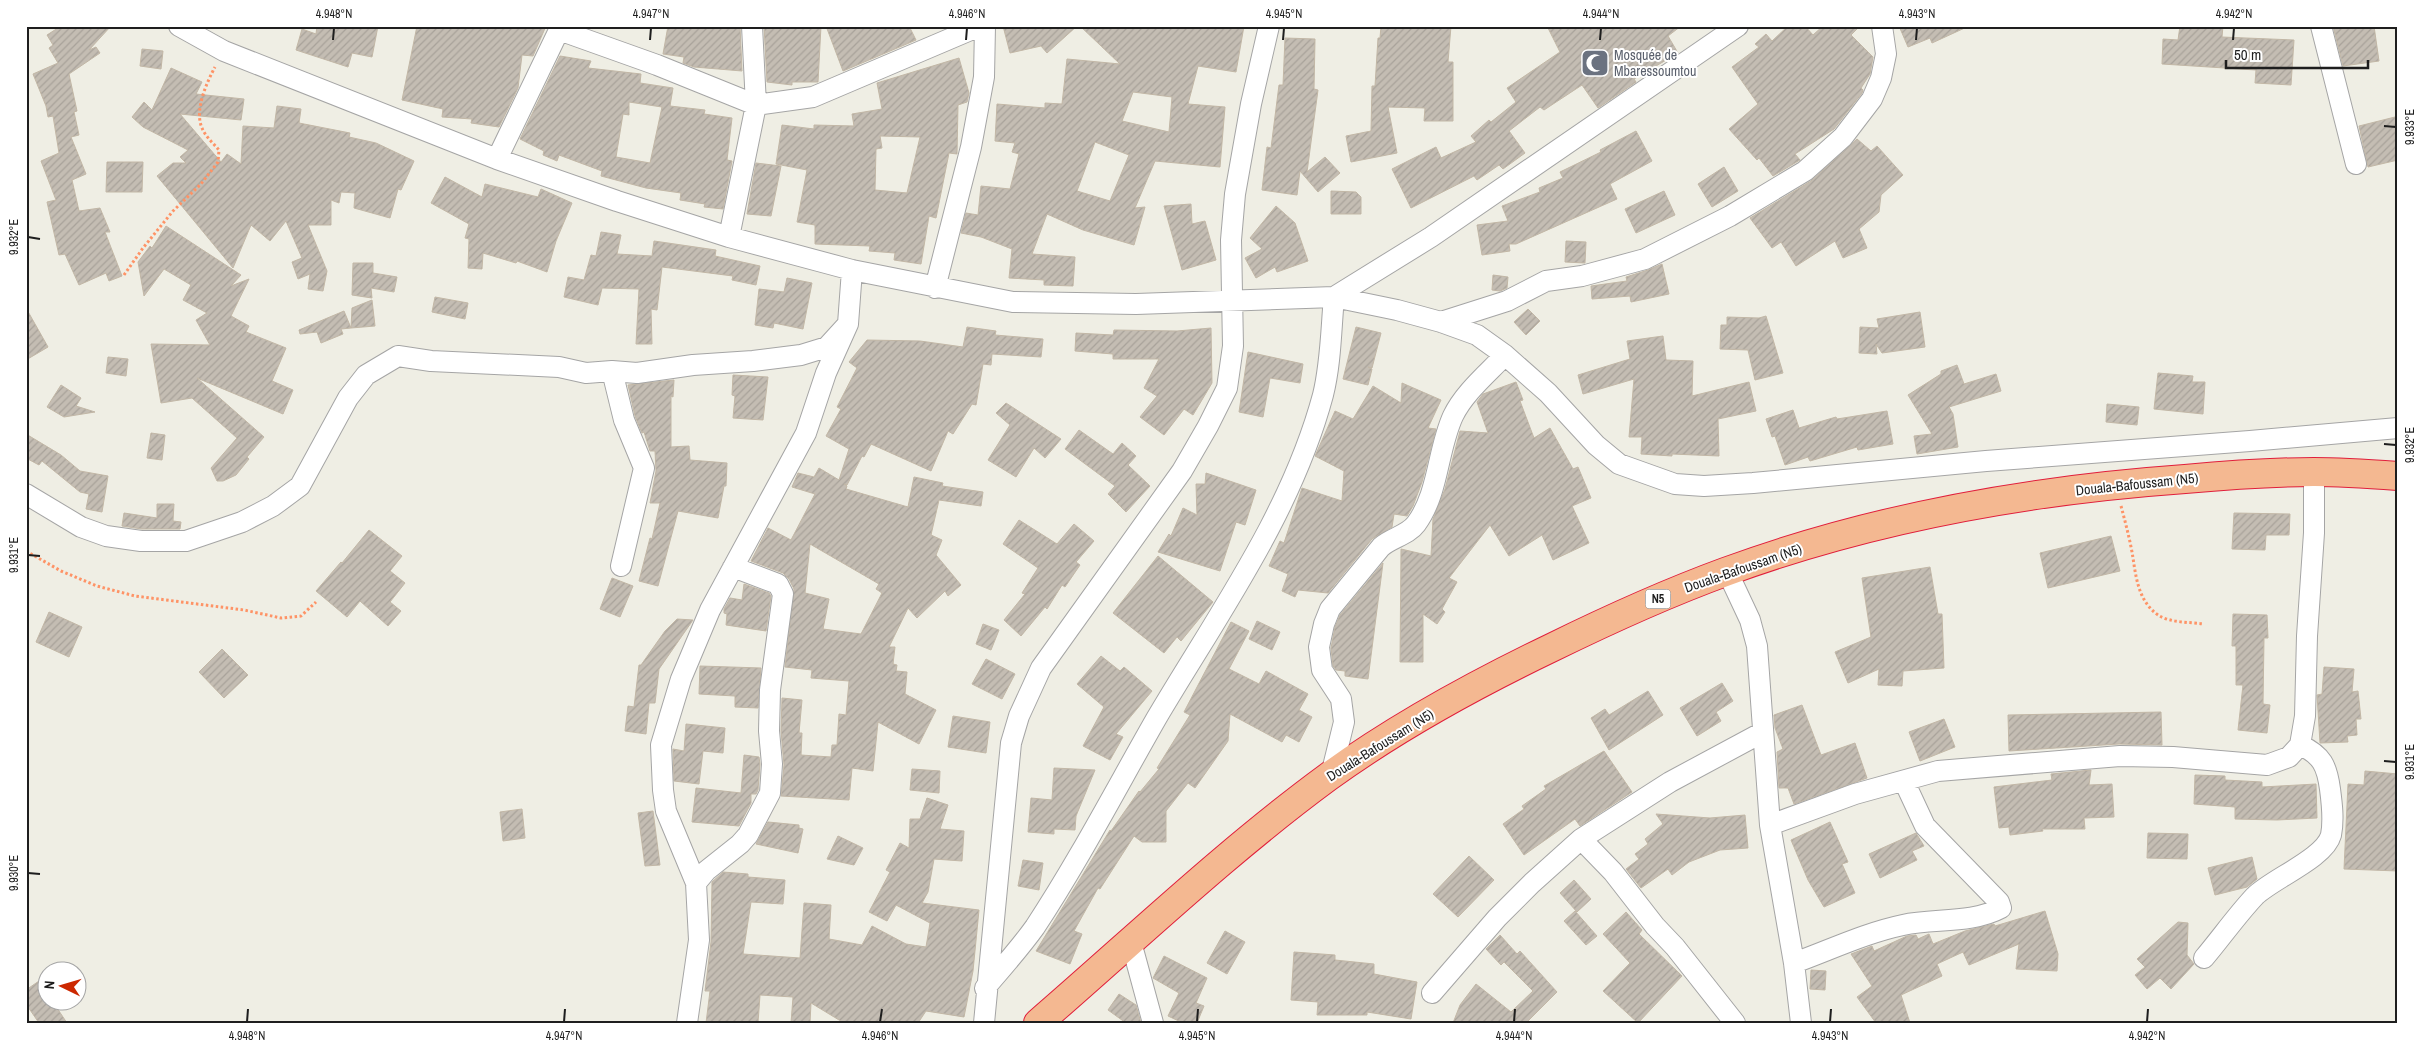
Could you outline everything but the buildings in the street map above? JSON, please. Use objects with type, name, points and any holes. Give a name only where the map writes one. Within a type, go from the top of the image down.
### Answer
[{"type":"highway","name":"Douala-Bafoussam (N5)","points":[[1038,1023],[1261,829],[1331,775],[1406,727],[1496,675],[1632,609],[1727,571],[1820,541],[1919,516],[2032,496],[2119,484],[2236,475],[2314,472],[2398,476]]},
{"type":"street","points":[[179,26],[204,32],[224,51],[498,158],[617,201],[729,237],[852,270],[1013,302],[1136,304],[1334,297],[1397,310],[1441,322],[1477,335],[1505,355],[1548,393],[1596,445],[1619,464],[1675,484],[1704,486],[1753,483],[1986,461],[2230,443],[2398,428]]},
{"type":"street","points":[[729,237],[756,105],[752,26]]},
{"type":"street","points":[[498,158],[560,28],[756,105],[813,97],[980,26]]},
{"type":"street","points":[[935,288],[973,138],[984,77],[985,26]]},
{"type":"street","points":[[984,1023],[985,988],[1011,743],[1019,716],[1041,668],[1182,471],[1227,388],[1233,346],[1231,240],[1235,194],[1251,104],[1269,26]]},
{"type":"street","points":[[1334,297],[1431,237],[1738,26]]},
{"type":"street","points":[[1441,322],[1507,301],[1546,281],[1582,276],[1645,259],[1730,216],[1805,171],[1844,137],[1872,99],[1881,78],[1886,54],[1882,26]]},
{"type":"street","points":[[2321,26],[2356,164]]},
{"type":"street","points":[[687,1023],[699,940],[696,883],[666,811],[663,790],[662,744],[682,679],[710,610],[806,433],[826,373],[848,324],[852,270]]},
{"type":"street","points":[[985,988],[1034,928],[1070,870],[1184,672],[1239,586],[1270,527],[1294,475],[1323,393],[1334,297]]},
{"type":"street","points":[[26,494],[81,527],[106,536],[141,542],[186,541],[242,522],[273,506],[300,486],[348,398],[366,375],[398,356],[431,361],[559,367],[586,373],[612,371],[637,373],[693,365],[753,361],[801,355],[827,347],[848,324]]},
{"type":"street","points":[[1331,775],[1344,722],[1341,699],[1322,670],[1319,647],[1324,624],[1330,609],[1381,547],[1389,540],[1414,527],[1426,510],[1453,415],[1466,397],[1505,355]]},
{"type":"street","points":[[612,371],[624,420],[644,468],[621,566]]},
{"type":"street","points":[[1770,825],[1855,794],[1938,771],[1972,766],[2120,756],[2173,757],[2267,765],[2289,757],[2300,745],[2306,716],[2307,636],[2312,575],[2314,472]]},
{"type":"street","points":[[696,883],[706,871],[740,844],[748,835],[757,816],[766,805],[772,779],[770,690],[783,594],[778,584],[733,567]]},
{"type":"street","points":[[1727,571],[1750,620],[1757,646],[1770,825],[1794,963],[1801,1023]]},
{"type":"street","points":[[1432,993],[1498,918],[1532,883],[1581,839],[1670,782],[1763,732]]},
{"type":"street","points":[[2204,958],[2256,895],[2318,853],[2331,837],[2333,810],[2324,764],[2316,752],[2300,745]]},
{"type":"street","points":[[1794,963],[1878,931],[1922,921],[1961,918],[1994,912],[2000,908],[1999,902],[1925,826],[1904,780]]},
{"type":"street","points":[[1581,839],[1613,872],[1735,1023]]},
{"type":"street","points":[[1130,942],[1153,1023]]},
{"type":"path","points":[[124,275],[173,211],[201,184],[218,162],[219,150],[202,128],[199,117],[203,97],[212,73],[224,51]]},
{"type":"path","points":[[2119,484],[2121,506],[2131,546],[2136,579],[2144,599],[2159,615],[2178,621],[2204,624]]},
{"type":"path","points":[[26,551],[61,571],[96,586],[135,596],[244,610],[281,618],[301,616],[316,602]]},
{"type":"place","name":"Mosquée de Mbaressoumtou","points":[[1595,63]]}]
